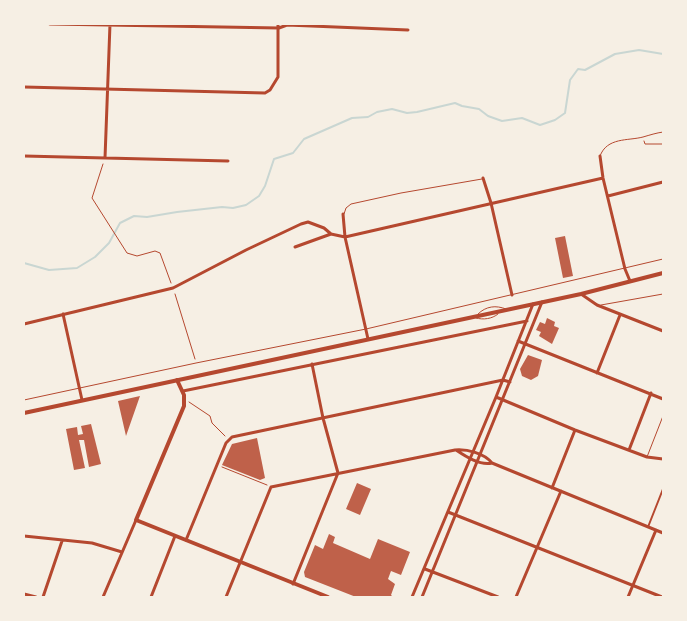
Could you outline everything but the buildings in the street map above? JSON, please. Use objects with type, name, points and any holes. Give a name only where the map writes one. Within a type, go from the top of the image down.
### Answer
[{"type":"main road","points":[[24,413],[581,294],[663,273]]},
{"type":"main road","points":[[177,380],[185,400],[184,406],[136,520],[328,597]]},
{"type":"street","points":[[50,24],[279,28],[287,25],[408,30]]},
{"type":"street","points":[[24,87],[265,93],[270,90],[278,77],[278,24]]},
{"type":"street","points":[[105,158],[110,25]]},
{"type":"street","points":[[24,156],[228,160]]},
{"type":"street","points":[[600,156],[625,269],[630,281]]},
{"type":"street","points":[[483,178],[491,203],[512,295]]},
{"type":"street","points":[[24,324],[173,288],[246,250],[308,222],[324,228],[331,234],[345,237],[604,178]]},
{"type":"street","points":[[608,196],[663,182]]},
{"type":"street","points":[[343,214],[345,237],[368,339]]},
{"type":"street","points":[[295,248],[331,234]]},
{"type":"street","points":[[581,294],[597,305],[663,331]]},
{"type":"street","points":[[422,597],[542,302]]},
{"type":"street","points":[[412,597],[533,304]]},
{"type":"street","points":[[63,314],[82,400]]},
{"type":"street","points":[[597,373],[620,315]]},
{"type":"street","points":[[182,391],[527,321]]},
{"type":"street","points":[[518,341],[663,399]]},
{"type":"street","points":[[293,584],[338,473],[323,418],[312,364]]},
{"type":"street","points":[[186,541],[226,443],[238,435],[503,380],[510,382]]},
{"type":"street","points":[[629,450],[651,393]]},
{"type":"street","points":[[496,397],[647,457],[663,459]]},
{"type":"street","points":[[552,488],[575,430]]},
{"type":"street","points":[[226,597],[271,487],[455,450],[466,449],[488,459],[492,463],[663,533]]},
{"type":"street","points":[[455,450],[486,465],[492,463]]},
{"type":"street","points":[[648,527],[663,489]]},
{"type":"street","points":[[516,597],[538,549],[560,491]]},
{"type":"street","points":[[448,512],[662,597]]},
{"type":"street","points":[[103,597],[136,520]]},
{"type":"street","points":[[628,597],[656,530]]},
{"type":"street","points":[[24,536],[92,543],[122,552]]},
{"type":"street","points":[[151,597],[176,536]]},
{"type":"street","points":[[42,597],[62,541]]},
{"type":"street","points":[[425,569],[498,597]]},
{"type":"street","points":[[24,594],[36,597]]},
{"type":"lane","points":[[600,156],[602,149],[611,143],[628,138],[642,138],[653,133],[663,132]]},
{"type":"lane","points":[[343,214],[351,204],[483,178]]},
{"type":"lane","points":[[24,400],[196,362],[366,329],[663,259]]},
{"type":"lane","points":[[597,305],[663,294]]},
{"type":"lane","points":[[474,316],[483,309],[498,306],[507,309]]},
{"type":"lane","points":[[647,457],[663,416]]},
{"type":"path","points":[[642,138],[645,144],[663,144]]},
{"type":"path","points":[[105,158],[92,198],[127,253],[137,256],[155,250],[160,253],[196,362]]},
{"type":"path","points":[[185,400],[210,416],[212,423],[229,440]]},
{"type":"path","points":[[217,464],[271,487]]},
{"type":"waterway","points":[[24,263],[49,270],[77,268],[95,257],[109,243],[120,223],[134,216],[147,217],[246,205],[259,196],[265,186],[274,159],[293,153],[304,139],[352,118],[368,117],[377,112],[392,109],[407,113],[417,112],[455,103],[479,109],[488,116],[502,121],[522,118],[540,125],[555,120],[565,113],[570,80],[578,69],[585,70],[615,54],[639,50],[663,54]]}]
